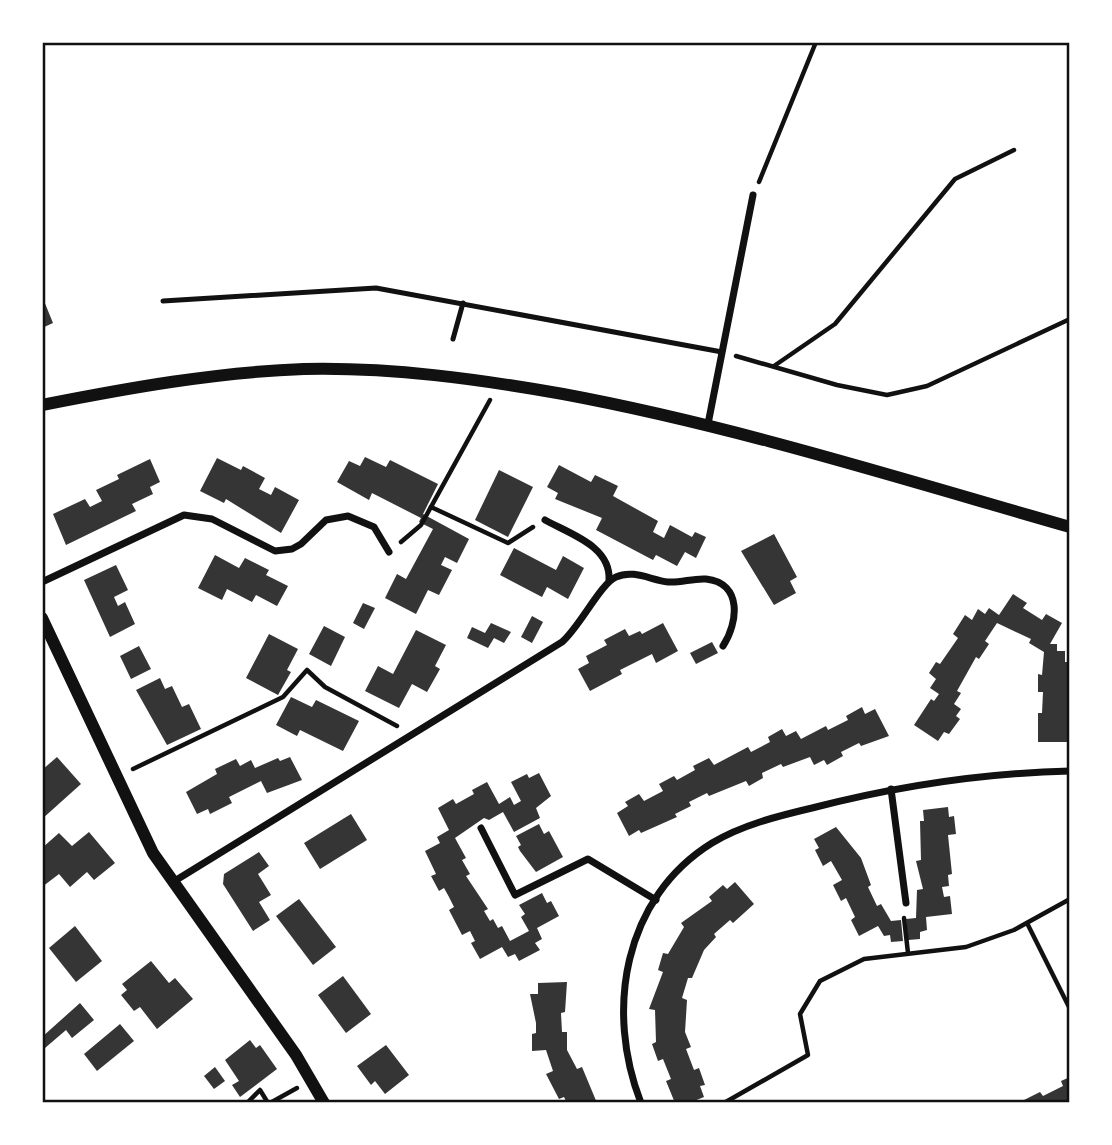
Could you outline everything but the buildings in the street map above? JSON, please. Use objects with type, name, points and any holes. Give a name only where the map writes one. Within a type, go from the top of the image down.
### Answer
[{"type":"street","points":[[708,424],[753,195]]},
{"type":"street","points":[[42,405],[180,381],[304,369],[419,373],[499,384],[708,424],[1070,527]]},
{"type":"street","points":[[42,582],[184,515],[212,519],[275,551],[292,549],[301,544],[326,520],[348,516],[374,527],[389,552]]},
{"type":"street","points":[[172,883],[562,642],[581,624],[609,580],[608,564],[597,550],[545,520]]},
{"type":"street","points":[[609,580],[629,574],[673,583],[699,579],[715,581],[728,591],[736,609],[734,627],[723,646]]},
{"type":"street","points":[[42,618],[116,777],[172,883],[312,1080],[324,1103]]},
{"type":"street","points":[[641,1103],[625,1045],[623,987],[635,937],[656,900],[690,860],[727,835],[800,811],[891,789],[1001,774],[1070,771]]},
{"type":"street","points":[[891,789],[906,903]]},
{"type":"street","points":[[481,828],[515,895],[588,859],[656,900]]},
{"type":"lane","points":[[163,301],[376,288],[722,352]]},
{"type":"lane","points":[[453,339],[463,303]]},
{"type":"path","points":[[753,195],[816,42]]},
{"type":"path","points":[[773,367],[835,324],[955,179],[1014,150]]},
{"type":"path","points":[[722,352],[887,395],[928,386],[1070,320]]},
{"type":"path","points":[[389,552],[421,525],[499,384]]},
{"type":"path","points":[[431,507],[508,543],[545,520]]},
{"type":"path","points":[[116,777],[283,697],[307,670],[325,687],[412,735]]},
{"type":"path","points":[[724,1103],[808,1055],[800,1014],[820,981],[864,959],[966,947],[1027,923],[1070,899]]},
{"type":"path","points":[[906,903],[904,917],[908,953]]},
{"type":"path","points":[[1027,923],[1070,1009]]},
{"type":"path","points":[[247,1103],[260,1090],[269,1103],[312,1080]]}]
